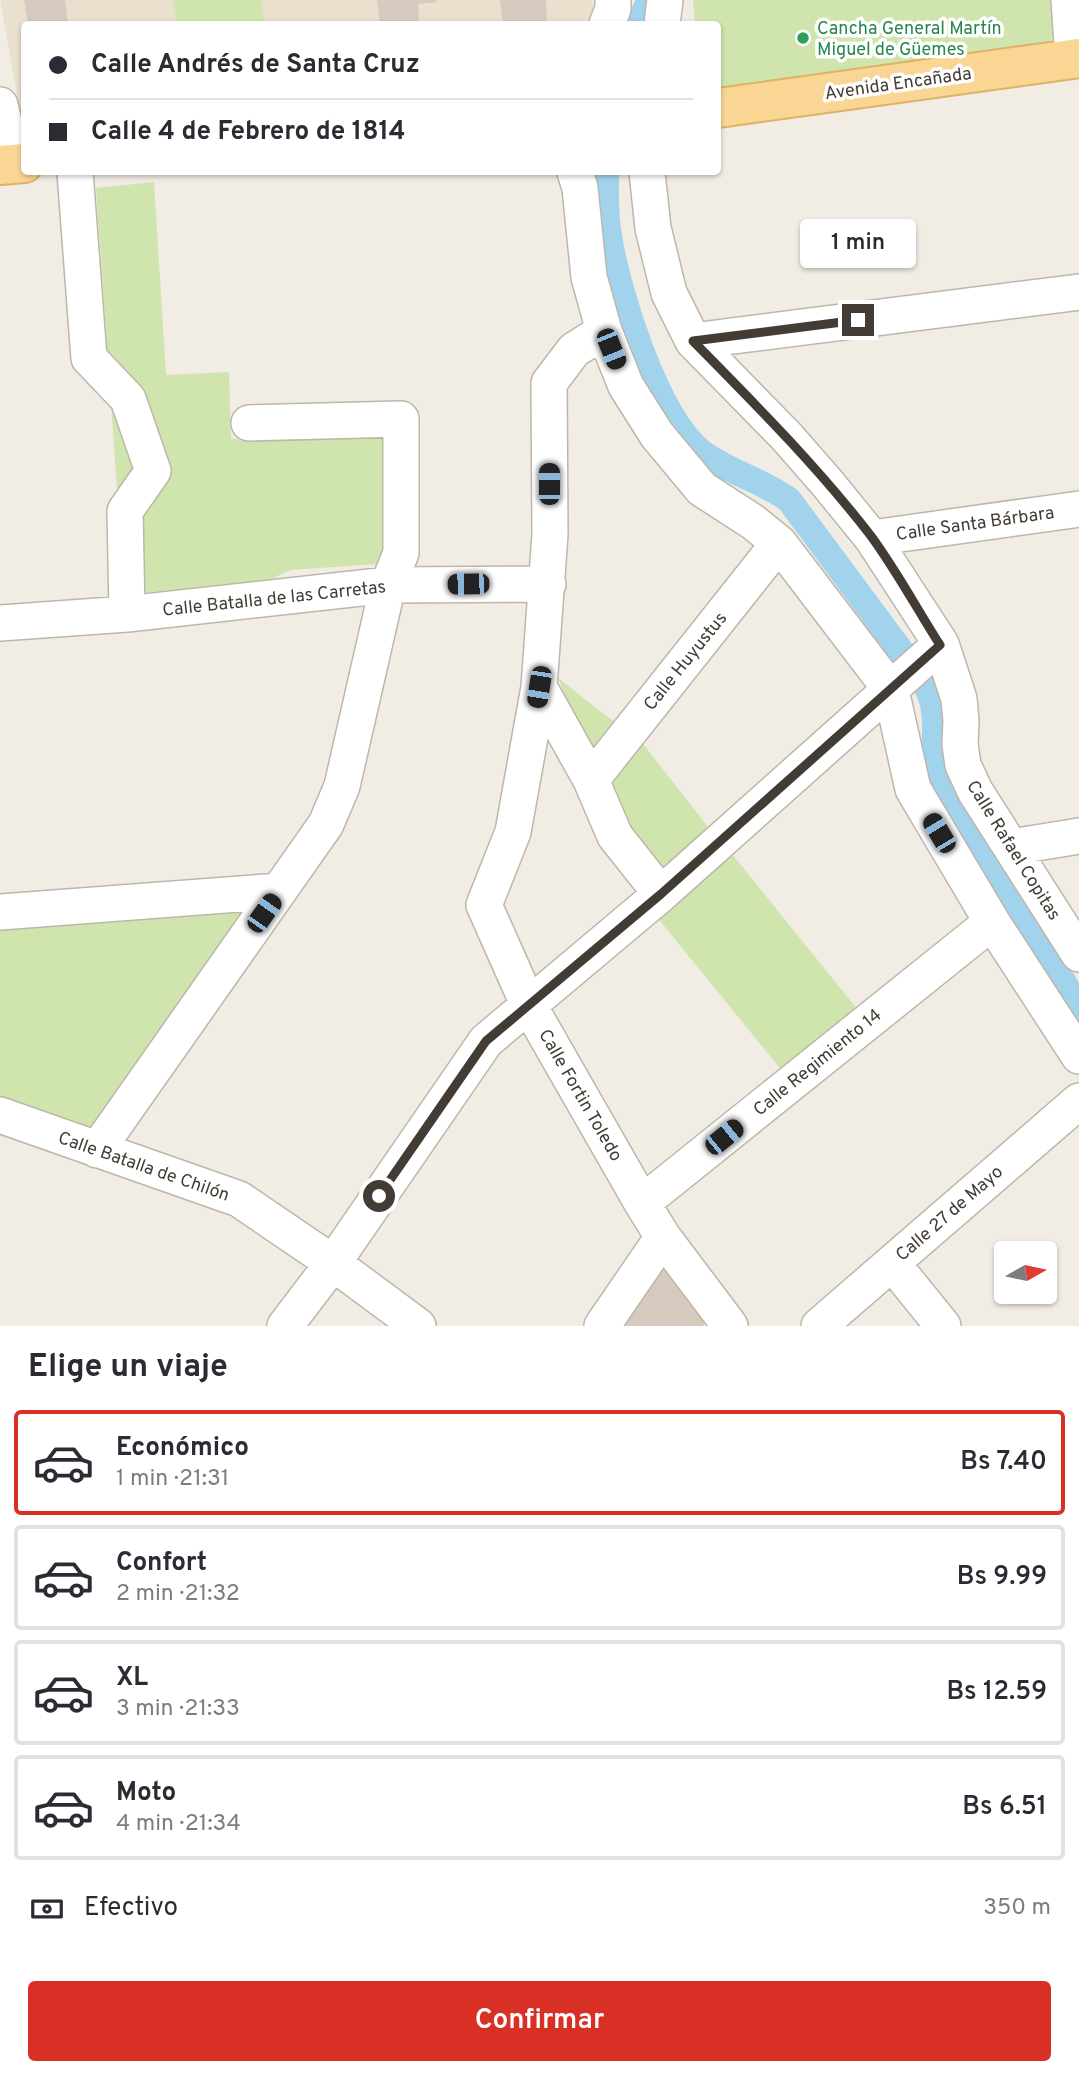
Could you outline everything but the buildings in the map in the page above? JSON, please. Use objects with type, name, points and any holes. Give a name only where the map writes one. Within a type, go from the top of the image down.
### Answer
[{"type":"main road","name":"Avenida Encañada","points":[[721,108],[1076,58]]},
{"type":"street","points":[[608,21],[613,0]]},
{"type":"street","points":[[662,21],[665,0]]},
{"type":"street","points":[[1069,0],[1076,58]]},
{"type":"street","points":[[0,105],[13,163]]},
{"type":"street","points":[[75,175],[89,358],[128,399],[153,471],[125,511],[127,614]]},
{"type":"street","points":[[576,175],[589,277],[604,331],[626,386],[657,435],[702,489],[754,522],[779,543],[895,686],[913,789],[992,922],[1079,1056]]},
{"type":"street","name":"Calle Rafael Copitas","points":[[647,175],[653,228],[669,293],[693,341],[787,437],[872,538],[959,699],[963,765],[975,791],[1079,954]]},
{"type":"street","points":[[693,341],[1079,292]]},
{"type":"street","name":"Calle Fortin Toledo","points":[[604,331],[574,349],[549,383],[548,584],[539,687],[513,832],[484,905],[528,1003],[642,1203],[663,1237],[730,1326]]},
{"type":"street","points":[[97,1150],[326,824],[342,786],[388,585],[401,553],[401,419],[248,423]]},
{"type":"street","name":"Calle Santa Bárbara","points":[[872,538],[1079,509]]},
{"type":"street","name":"Calle Huyustus","points":[[591,779],[779,543]]},
{"type":"street","name":"Calle Batalla de las Carretas","points":[[0,623],[127,614],[388,585],[548,584]]},
{"type":"street","points":[[285,1326],[333,1263],[486,1041],[661,894],[933,652]]},
{"type":"street","points":[[539,687],[591,779],[615,836],[661,894]]},
{"type":"street","points":[[1011,847],[1079,836]]},
{"type":"street","points":[[0,912],[279,891]]},
{"type":"street","name":"Calle Regimiento 14","points":[[642,1203],[992,922]]},
{"type":"street","name":"Calle 27 de Mayo","points":[[819,1326],[1079,1101]]},
{"type":"street","name":"Calle Batalla de Chilón","points":[[0,1115],[239,1199],[333,1263],[418,1326]]},
{"type":"street","points":[[602,1326],[663,1237]]},
{"type":"street","points":[[892,1263],[943,1326]]},
{"type":"shaded area","points":[[0,0],[592,0],[594,10],[588,21],[21,21],[21,116]]},
{"type":"green space","points":[[173,0],[261,0],[264,21],[176,21]]},
{"type":"green space","points":[[693,0],[1055,0],[1057,28],[1049,44],[721,88],[721,21],[695,21]]},
{"type":"green space","points":[[154,182],[166,375],[229,372],[231,439],[388,432],[392,551],[377,564],[291,570],[266,581],[138,593],[133,515],[117,489],[96,188]]},
{"type":"green space","points":[[558,678],[618,725],[591,760]]},
{"type":"green space","points":[[640,740],[716,837],[663,880],[628,835],[606,784]]},
{"type":"green space","points":[[732,854],[858,1010],[783,1072],[656,916]]},
{"type":"green space","points":[[244,909],[245,914],[91,1131],[0,1106],[0,927]]},
{"type":"waterway","points":[[640,21],[650,0]]},
{"type":"waterway","points":[[606,175],[608,228],[621,288],[641,351],[668,410],[700,451],[789,500],[924,682],[930,694],[935,717],[935,750],[940,775],[1079,1008]]},
{"type":"place","name":"Cancha General Martín Miguel de Güemes","points":[[803,38]]},
{"type":"route","points":[[379,1196],[486,1041],[661,894],[940,645],[872,538],[787,437],[693,341],[858,320]]}]
